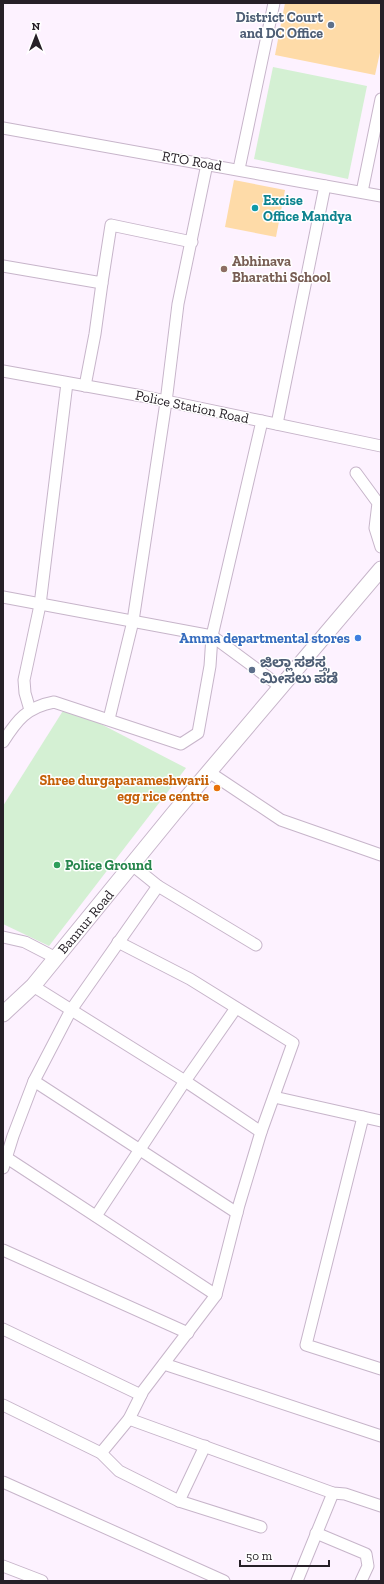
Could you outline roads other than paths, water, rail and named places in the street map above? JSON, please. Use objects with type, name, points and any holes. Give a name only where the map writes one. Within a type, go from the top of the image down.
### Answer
[{"type":"main road","name":"Bannur Road","points":[[3,1014],[33,986],[209,772],[381,569]]},
{"type":"street","points":[[239,169],[274,3]]},
{"type":"street","points":[[362,192],[381,100]]},
{"type":"street","name":"RTO Road","points":[[3,128],[239,169],[381,196]]},
{"type":"street","points":[[109,719],[133,621],[166,402],[178,304],[207,164]]},
{"type":"street","points":[[277,424],[325,186]]},
{"type":"street","points":[[85,386],[95,334],[111,225],[192,242]]},
{"type":"street","points":[[3,266],[62,275],[102,284]]},
{"type":"street","name":"Police Station Road","points":[[3,371],[262,421],[381,446]]},
{"type":"street","points":[[30,710],[24,693],[24,680],[40,605],[67,383]]},
{"type":"street","points":[[3,742],[13,726],[30,710],[39,704],[54,702],[181,744],[198,733],[210,666],[212,636],[262,421]]},
{"type":"street","points":[[356,473],[378,503],[374,522],[381,547]]},
{"type":"street","points":[[3,597],[212,636],[281,687]]},
{"type":"street","points":[[209,772],[281,820],[381,855]]},
{"type":"street","points":[[132,865],[158,886],[256,945]]},
{"type":"street","points":[[158,886],[71,1010],[34,1081],[13,1136],[5,1163],[96,1216],[216,1295]]},
{"type":"street","points":[[3,937],[25,942],[56,958]]},
{"type":"street","points":[[101,1453],[129,1419],[141,1395],[216,1295],[237,1213],[261,1132],[293,1043],[190,979],[118,942]]},
{"type":"street","points":[[33,986],[185,1081],[261,1132]]},
{"type":"street","points":[[96,1216],[185,1081],[236,1008]]},
{"type":"street","points":[[34,1081],[237,1213]]},
{"type":"street","points":[[274,1097],[381,1121]]},
{"type":"street","points":[[363,1117],[306,1345],[381,1369]]},
{"type":"street","points":[[3,1250],[188,1333]]},
{"type":"street","points":[[3,1329],[141,1395]]},
{"type":"street","points":[[164,1364],[381,1436]]},
{"type":"street","points":[[3,1405],[101,1453],[119,1471],[179,1501],[261,1527]]},
{"type":"street","points":[[129,1419],[333,1493],[345,1494],[381,1506]]},
{"type":"street","points":[[179,1501],[205,1446]]},
{"type":"street","points":[[3,1482],[224,1581]]},
{"type":"street","points":[[297,1581],[333,1493]]},
{"type":"street","points":[[316,1533],[366,1554],[368,1566],[361,1581]]},
{"type":"street","points":[[3,1566],[42,1581]]},
{"type":"place","name":"District Court and DC Office","points":[[331,25]]},
{"type":"place","name":"Excise Office Mandya","points":[[255,208]]},
{"type":"place","name":"Abhinava Bharathi School","points":[[224,269]]},
{"type":"place","name":"Amma departmental stores","points":[[358,638]]},
{"type":"place","name":"ಜಿಲ್ಲಾ ಸಶಸ್ತ್ರ ಮೀಸಲು ಪಡೆ","points":[[252,670]]},
{"type":"place","name":"Shree durgaparameshwarii egg rice centre","points":[[217,788]]},
{"type":"place","name":"Police Ground","points":[[57,865]]}]
